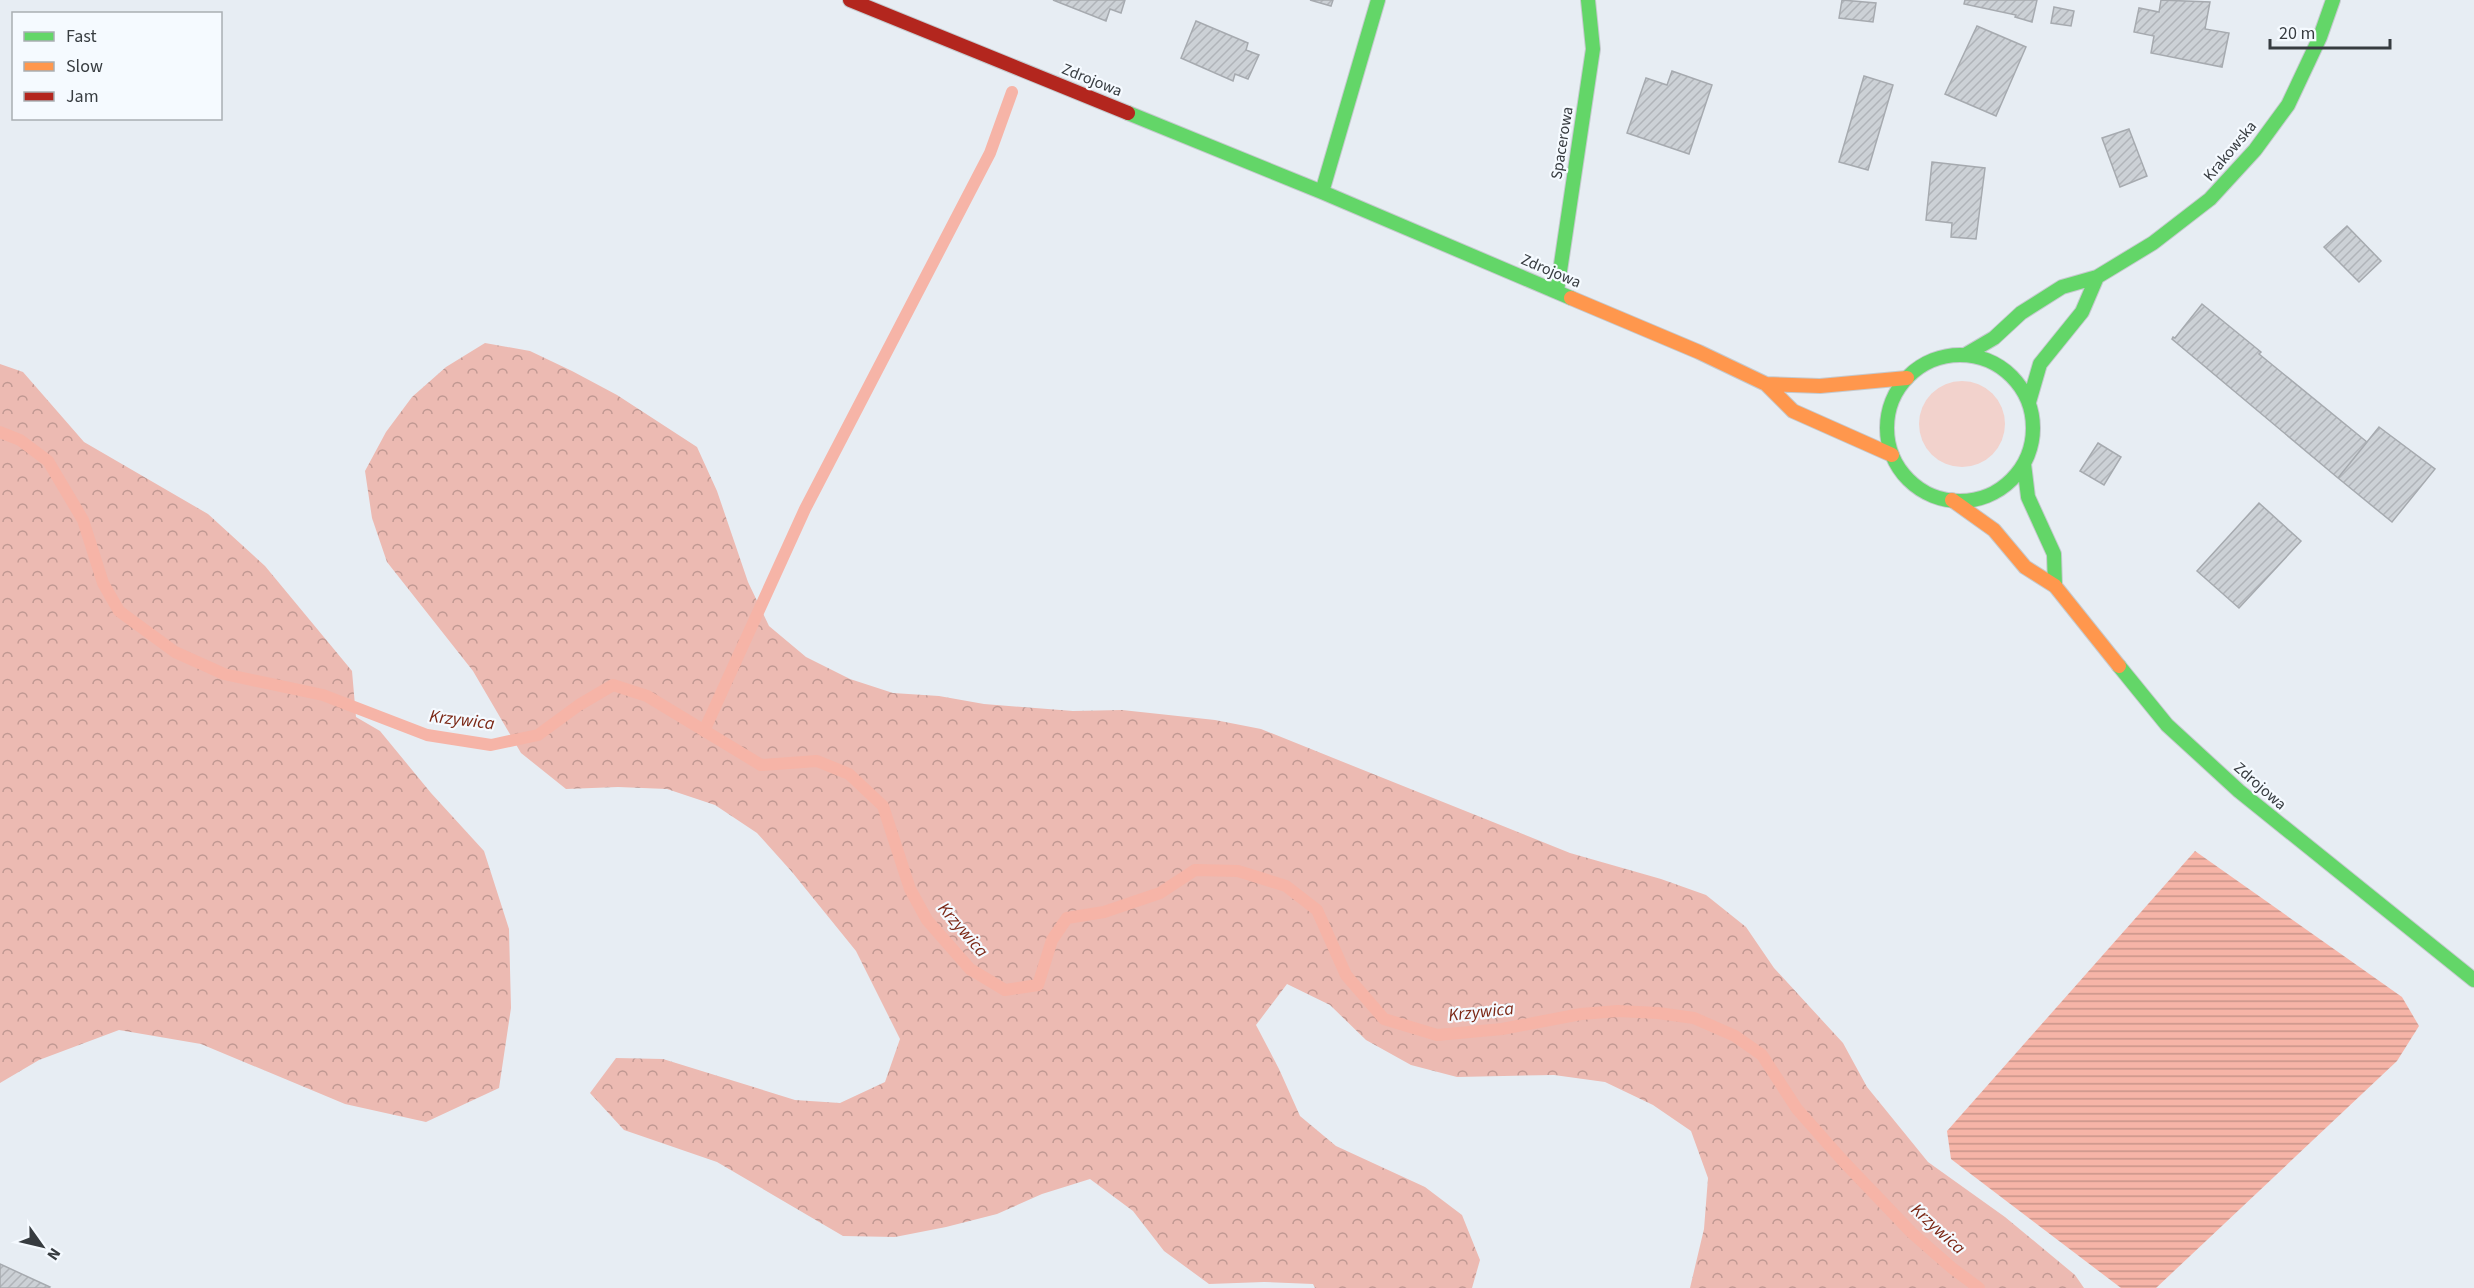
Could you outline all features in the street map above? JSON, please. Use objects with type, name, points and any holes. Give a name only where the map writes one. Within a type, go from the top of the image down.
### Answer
[{"type":"street","name":"Zdrojowa","points":[[850,0],[1322,192],[1700,352],[1766,384],[1793,411],[1892,455]]},
{"type":"street","points":[[1322,192],[1378,0]]},
{"type":"street","name":"Spacerowa","points":[[1557,291],[1593,50],[1588,0]]},
{"type":"street","name":"Krakowska","points":[[1965,355],[1994,338],[2021,313],[2062,286],[2097,277],[2153,243],[2210,200],[2255,150],[2288,105],[2320,37],[2333,0]]},
{"type":"street","points":[[2029,402],[2040,364],[2082,312],[2097,277]]},
{"type":"street","points":[[1965,355],[1985,359],[2004,369],[2019,384],[2029,402],[2033,423],[2031,444],[2024,464],[2011,481],[1994,493],[1973,500],[1952,501],[1916,486],[1902,472],[1892,455],[1888,436],[1888,416],[1894,395],[1907,378],[1923,364],[1943,356],[1965,355]]},
{"type":"street","name":"Zdrojowa","points":[[1766,384],[1820,386],[1907,378]]},
{"type":"street","points":[[2024,464],[2028,497],[2054,554],[2055,586]]},
{"type":"street","name":"Zdrojowa","points":[[1952,501],[1994,530],[2025,567],[2055,586],[2167,725],[2282,827],[2474,980]]},
{"type":"shaded area","points":[[1962,381],[1979,384],[1993,393],[2002,407],[2005,424],[2002,441],[1993,455],[1979,464],[1962,467],[1945,464],[1931,455],[1922,441],[1919,424],[1922,407],[1931,393],[1945,384]]},
{"type":"shaded area","points":[[2195,851],[2402,997],[2419,1026],[2397,1061],[2156,1288],[2121,1288],[1951,1159],[1947,1131]]},
{"type":"green space","points":[[485,343],[530,351],[572,371],[617,395],[697,447],[717,491],[748,582],[769,626],[806,657],[850,679],[893,693],[939,696],[984,704],[1073,711],[1122,710],[1215,720],[1261,729],[1570,853],[1661,879],[1706,895],[1746,927],[1774,968],[1843,1043],[1867,1087],[1928,1162],[2005,1217],[2075,1275],[2084,1288],[1690,1288],[1704,1229],[1708,1178],[1691,1131],[1653,1105],[1605,1082],[1554,1075],[1457,1077],[1411,1065],[1366,1040],[1330,1005],[1287,984],[1256,1025],[1300,1116],[1336,1146],[1425,1187],[1462,1215],[1480,1260],[1472,1288],[1315,1288],[1313,1284],[1264,1282],[1209,1284],[1164,1251],[1133,1211],[1090,1179],[1042,1194],[997,1214],[946,1227],[895,1237],[843,1236],[717,1162],[624,1130],[590,1093],[616,1058],[663,1059],[795,1100],[840,1103],[885,1082],[900,1039],[856,951],[757,833],[715,805],[667,789],[618,787],[566,789],[521,753],[473,671],[387,562],[372,518],[365,471],[386,432],[412,397],[446,367]]},
{"type":"green space","points":[[0,364],[23,372],[84,442],[208,514],[265,566],[352,671],[356,717],[380,731],[431,793],[484,851],[509,929],[511,1008],[499,1088],[426,1122],[345,1104],[201,1044],[119,1030],[39,1060],[0,1083]]},
{"type":"building","points":[[1053,0],[1125,0],[1121,13],[1110,9],[1106,21]]},
{"type":"building","points":[[1310,0],[1333,0],[1331,6]]},
{"type":"building","points":[[1842,0],[1876,3],[1873,22],[1839,18]]},
{"type":"building","points":[[1965,0],[2037,0],[2032,22],[2015,17],[2016,15],[1964,4]]},
{"type":"building","points":[[2161,0],[2210,2],[2205,29],[2229,33],[2222,67],[2151,53],[2154,36],[2134,32],[2139,8],[2159,12]]},
{"type":"building","points":[[2054,7],[2074,11],[2071,26],[2051,23]]},
{"type":"building","points":[[1196,21],[1248,43],[1246,50],[1259,55],[1248,79],[1235,74],[1233,81],[1181,58]]},
{"type":"building","points":[[1977,26],[2026,47],[1996,116],[1945,94]]},
{"type":"building","points":[[1672,71],[1712,85],[1689,154],[1627,133],[1646,78],[1667,85]]},
{"type":"building","points":[[1864,76],[1893,85],[1868,170],[1839,162]]},
{"type":"building","points":[[2129,129],[2147,176],[2120,187],[2102,138]]},
{"type":"building","points":[[1932,162],[1985,168],[1976,239],[1951,237],[1952,223],[1926,220]]},
{"type":"building","points":[[2347,226],[2381,261],[2359,282],[2324,247]]},
{"type":"building","points":[[2202,304],[2367,442],[2338,478],[2172,339]]},
{"type":"building","points":[[2379,427],[2435,469],[2392,522],[2338,478]]},
{"type":"building","points":[[2098,443],[2121,457],[2104,485],[2080,471]]},
{"type":"building","points":[[2259,503],[2301,541],[2239,608],[2197,571]]},
{"type":"building","points":[[0,1264],[50,1287],[0,1288]]},
{"type":"waterway","points":[[704,731],[805,509],[990,153],[1012,92]]},
{"type":"waterway","name":"Krzywica","points":[[0,432],[20,440],[48,461],[83,520],[103,583],[119,611],[175,652],[224,674],[323,695],[427,735],[491,745],[538,735],[579,705],[613,685],[647,696],[761,765],[817,761],[849,774],[883,806],[910,889],[927,920],[970,969],[1005,990],[1038,985],[1052,940],[1067,918],[1104,912],[1160,893],[1195,870],[1238,871],[1286,886],[1317,910],[1346,975],[1384,1019],[1437,1035],[1502,1029],[1581,1014],[1618,1011],[1694,1018],[1735,1036],[1762,1055],[1797,1109],[1844,1162],[1912,1233],[1979,1288]]},
{"type":"traffic: fast","points":[[1322,192],[1378,0]]},
{"type":"traffic: fast","points":[[1557,291],[1593,49],[1588,0]]},
{"type":"traffic: fast","points":[[1965,355],[1994,338],[2021,313],[2062,287],[2097,277],[2153,243],[2210,199],[2255,150],[2288,105],[2320,37],[2333,0]]},
{"type":"traffic: fast","points":[[1128,113],[1322,192],[1571,298]]},
{"type":"traffic: fast","points":[[2029,402],[2040,364],[2082,312],[2097,277]]},
{"type":"traffic: fast","points":[[1960,355],[1988,361],[2011,377],[2027,400],[2033,428],[2027,456],[2011,479],[1988,495],[1960,501],[1932,495],[1909,479],[1893,456],[1887,428],[1893,400],[1909,377],[1932,361],[1960,355]]},
{"type":"traffic: fast","points":[[2024,464],[2028,497],[2054,554],[2055,586]]},
{"type":"traffic: fast","points":[[2119,666],[2167,725],[2239,791],[2474,980]]},
{"type":"traffic: slow","points":[[1571,298],[1699,352],[1766,384],[1793,411],[1892,455]]},
{"type":"traffic: slow","points":[[1766,384],[1820,386],[1907,378]]},
{"type":"traffic: slow","points":[[1952,500],[1994,530],[2025,567],[2055,586],[2119,666]]},
{"type":"traffic: jam","points":[[850,0],[1128,113]]}]
